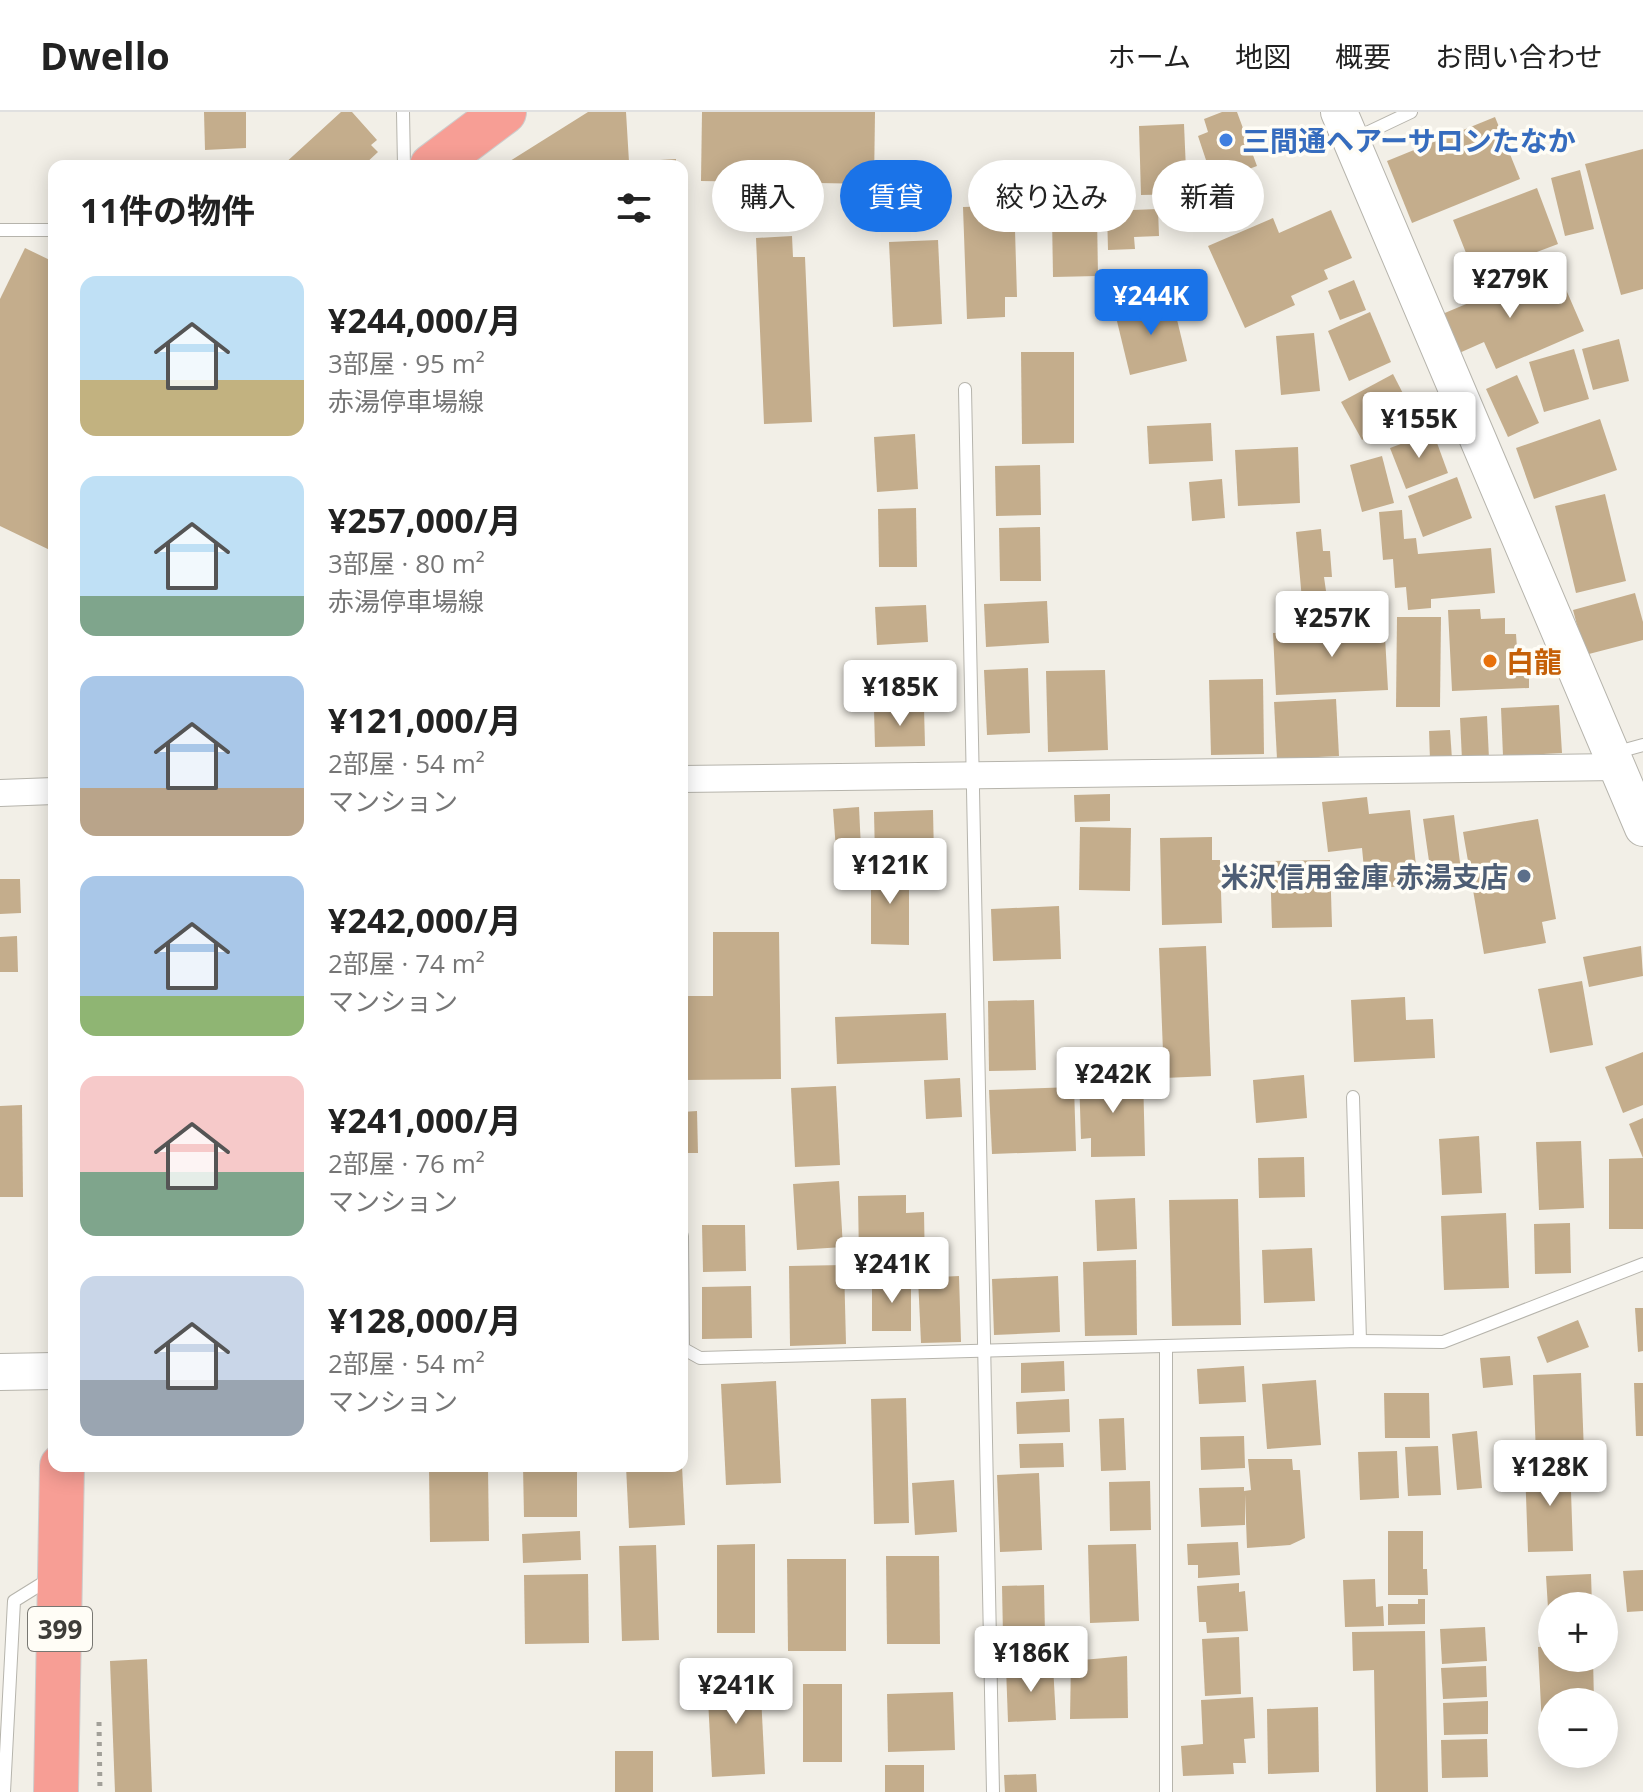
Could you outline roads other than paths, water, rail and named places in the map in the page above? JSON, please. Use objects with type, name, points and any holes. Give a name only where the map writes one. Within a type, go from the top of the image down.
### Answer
[{"type":"highway","points":[[440,160],[504,112]]},
{"type":"highway","name":"399","points":[[56,1792],[62,1472]]},
{"type":"main road","points":[[1345,126],[1623,755],[1643,828]]},
{"type":"main road","points":[[0,1372],[48,1371]]},
{"type":"street","points":[[688,779],[1623,755]]},
{"type":"street","points":[[0,793],[48,791]]},
{"type":"lane","points":[[403,112],[404,160]]},
{"type":"lane","points":[[1345,126],[1411,112]]},
{"type":"lane","points":[[0,230],[48,230]]},
{"type":"lane","points":[[965,389],[993,1792]]},
{"type":"lane","points":[[1353,1097],[1360,1341]]},
{"type":"lane","points":[[688,1351],[700,1358],[1360,1341],[1443,1342],[1643,1264]]},
{"type":"lane","points":[[1166,1347],[1166,1792]]},
{"type":"lane","points":[[4,1792],[14,1601],[61,1572]]},
{"type":"place","name":"三間通ヘアーサロンたなか","points":[[1226,140]]},
{"type":"place","name":"白龍","points":[[1490,661]]},
{"type":"place","name":"米沢信用金庫 赤湯支店","points":[[1524,876]]}]
